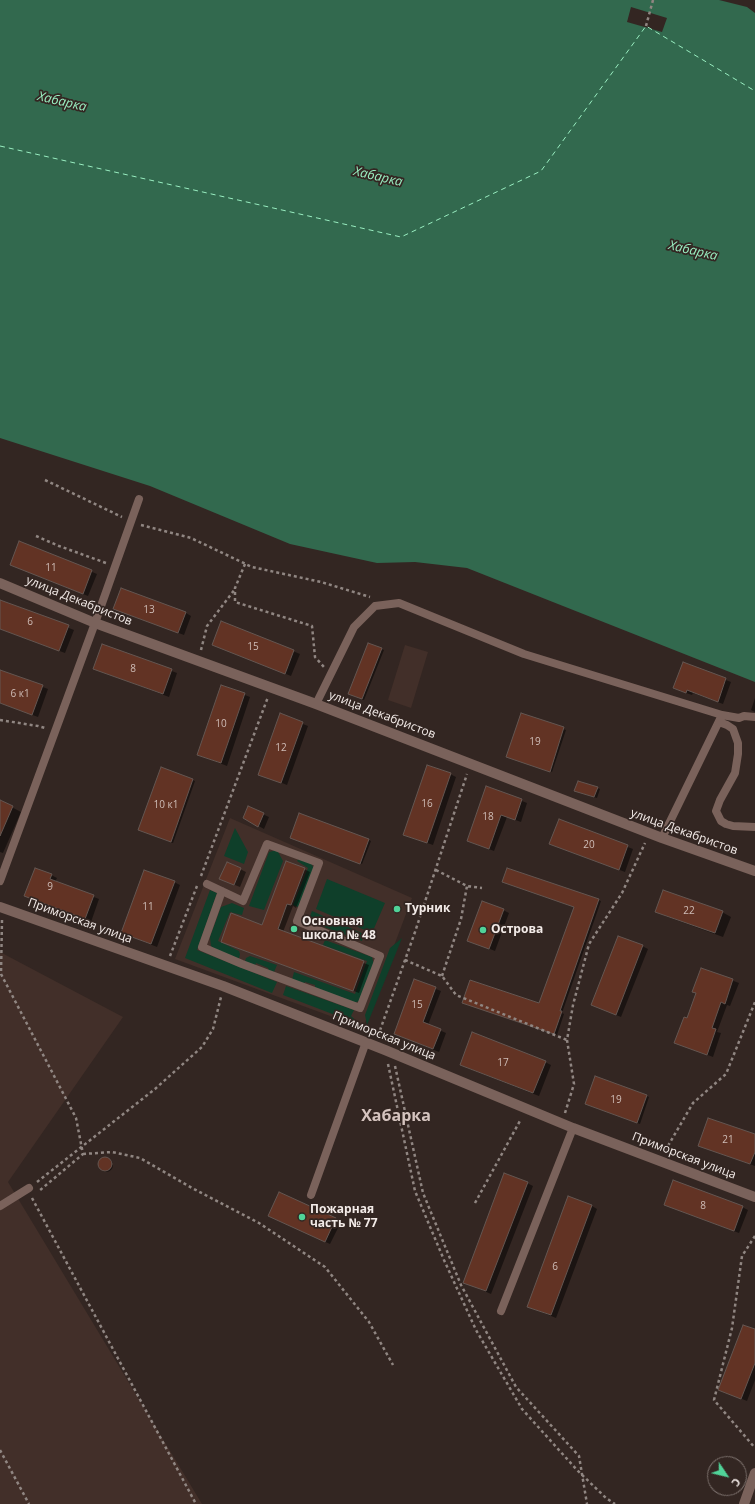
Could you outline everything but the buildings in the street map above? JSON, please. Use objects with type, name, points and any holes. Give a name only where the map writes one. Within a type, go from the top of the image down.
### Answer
[{"type":"street","name":"улица Декабристов","points":[[0,583],[95,623],[316,704],[662,838],[755,872]]},
{"type":"street","name":"Приморская улица","points":[[1,907],[223,986],[389,1051],[562,1124],[755,1197]]},
{"type":"street","points":[[744,1504],[755,1473]]},
{"type":"lane","points":[[0,881],[139,499]]},
{"type":"lane","points":[[316,704],[354,627],[375,606],[399,603],[524,654],[720,719],[738,718],[744,716],[755,717]]},
{"type":"lane","points":[[720,719],[733,729],[738,743],[738,754],[735,773],[720,800],[716,811],[721,821],[726,824],[733,826],[755,827]]},
{"type":"lane","points":[[662,838],[720,719]]},
{"type":"lane","points":[[207,884],[243,900],[267,844],[319,863],[297,921],[380,956],[360,1008],[242,964],[202,947],[222,891]]},
{"type":"lane","points":[[311,1195],[370,1044]]},
{"type":"lane","points":[[501,1311],[573,1128]]},
{"type":"lane","points":[[0,1206],[27,1189]]},
{"type":"path","points":[[646,26],[653,0]]},
{"type":"path","points":[[45,480],[131,523],[191,538],[252,567],[321,582],[371,597]]},
{"type":"path","points":[[36,536],[115,566]]},
{"type":"path","points":[[206,663],[201,649],[207,626],[235,588],[245,564]]},
{"type":"path","points":[[235,588],[234,602],[312,626],[315,657],[331,674]]},
{"type":"path","points":[[200,878],[272,688]]},
{"type":"path","points":[[0,720],[38,726],[55,732]]},
{"type":"path","points":[[370,1044],[405,960],[471,764]]},
{"type":"path","points":[[562,1124],[574,1084],[567,1040],[573,1005],[589,944],[622,893],[650,833]]},
{"type":"path","points":[[436,870],[467,886],[482,888]]},
{"type":"path","points":[[166,966],[197,885]]},
{"type":"path","points":[[442,976],[461,919],[467,886]]},
{"type":"path","points":[[1,907],[1,974],[76,1118],[83,1154]]},
{"type":"path","points":[[405,960],[442,976],[456,995],[567,1040]]},
{"type":"path","points":[[196,1504],[27,1189],[155,1089],[202,1047],[213,1029],[223,986]]},
{"type":"path","points":[[660,1161],[693,1103],[726,1074],[755,1004]]},
{"type":"path","points":[[389,1051],[415,1191],[476,1330],[522,1409],[583,1476],[606,1498],[615,1504]]},
{"type":"path","points":[[389,1051],[423,1193],[461,1285],[516,1387],[579,1456],[587,1504]]},
{"type":"path","points":[[475,1203],[526,1109]]},
{"type":"path","points":[[38,1193],[83,1154],[112,1152],[140,1158],[192,1188],[259,1223],[325,1268],[369,1322],[393,1365]]},
{"type":"path","points":[[755,1236],[742,1256],[732,1328],[714,1400],[755,1448]]},
{"type":"path","points":[[0,1450],[29,1504]]},
{"type":"shaded area","points":[[405,645],[428,652],[411,708],[388,700]]},
{"type":"shaded area","name":"Основная школа № 48","points":[[230,818],[412,898],[363,1028],[175,959]]},
{"type":"shaded area","points":[[235,828],[248,852],[244,864],[224,856]]},
{"type":"shaded area","points":[[277,850],[283,861],[264,910],[249,906],[269,852]]},
{"type":"shaded area","points":[[299,858],[311,863],[314,869],[298,907],[293,905],[308,868],[297,861]]},
{"type":"shaded area","points":[[327,879],[385,903],[372,933],[316,909]]},
{"type":"shaded area","points":[[210,890],[217,893],[197,950],[277,982],[272,993],[185,958]]},
{"type":"shaded area","points":[[232,903],[244,908],[242,915],[230,912],[218,941],[239,951],[239,959],[217,951],[211,946],[210,937],[221,907]]},
{"type":"shaded area","points":[[312,911],[364,934],[362,941],[308,921]]},
{"type":"shaded area","points":[[402,938],[367,1025],[365,1015],[390,948]]},
{"type":"shaded area","points":[[325,940],[372,957],[374,965],[359,1001],[354,1003],[315,988],[315,985],[305,982],[303,985],[292,980],[294,972],[355,994],[367,961],[323,945]]},
{"type":"shaded area","points":[[0,952],[123,1017],[8,1182],[202,1504],[0,1504]]},
{"type":"shaded area","points":[[250,956],[277,965],[274,972],[269,971],[268,968],[256,963],[255,966],[245,962],[246,958]]},
{"type":"shaded area","points":[[286,986],[354,1010],[351,1016],[361,1025],[283,995]]},
{"type":"water","points":[[0,0],[719,0],[747,7],[755,13],[755,682],[467,568],[415,562],[377,563],[290,544],[150,486],[0,438]]},
{"type":"pier","points":[[631,7],[667,18],[662,32],[627,22]]},
{"type":"ferry route","points":[[0,146],[401,237],[541,171],[646,26],[755,91]]},
{"type":"place","name":"Турник","points":[[397,909]]},
{"type":"place","name":"Основная школа № 48","points":[[294,929]]},
{"type":"place","name":"Острова","points":[[483,930]]},
{"type":"place","name":"Пожарная часть № 77","points":[[302,1217]]},
{"type":"district","name":"Хабарка","points":[[396,1116]]}]
